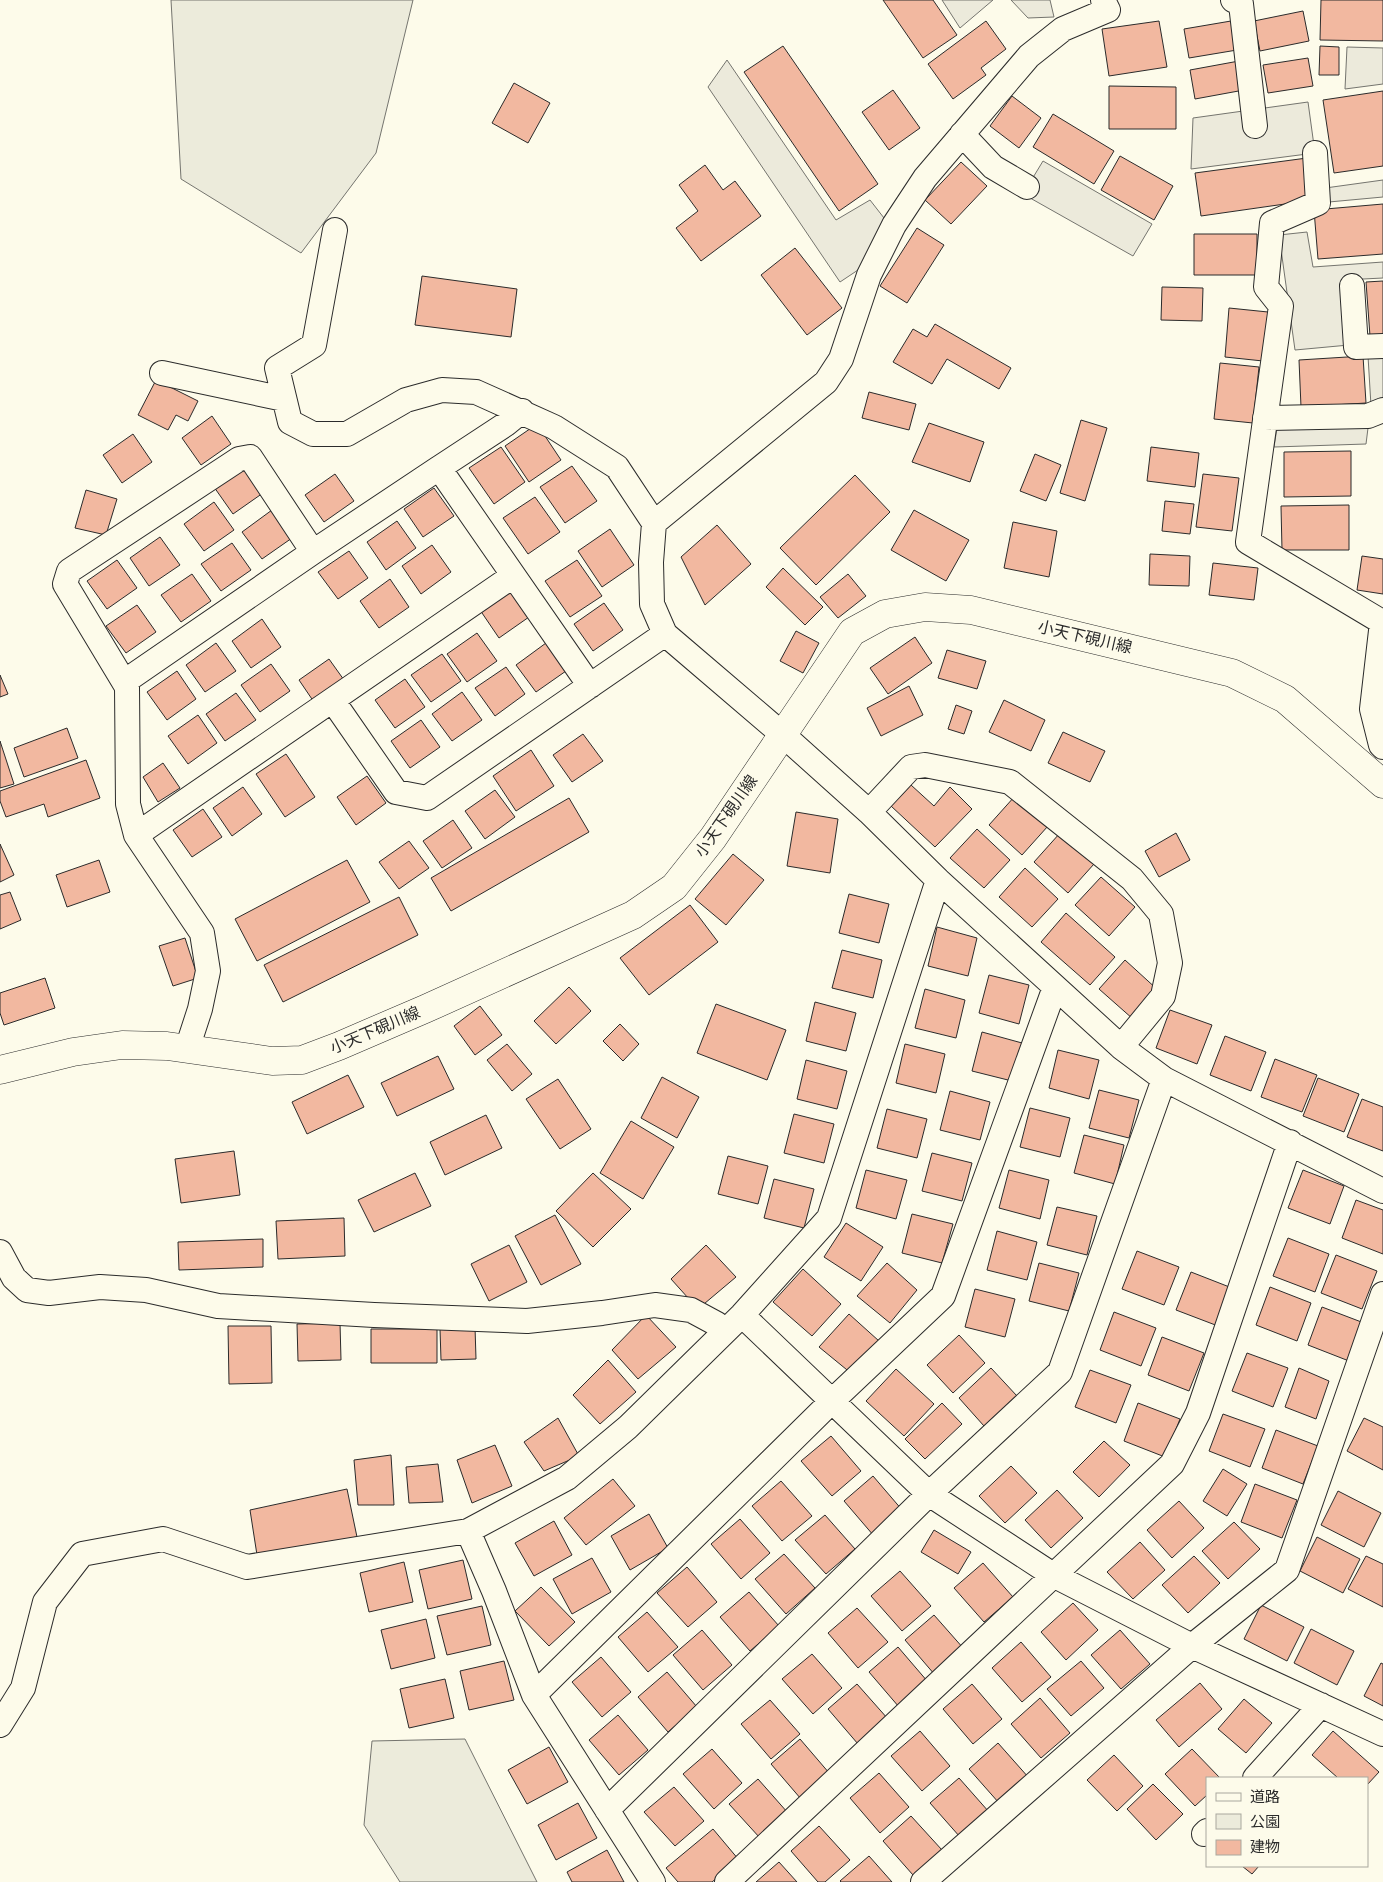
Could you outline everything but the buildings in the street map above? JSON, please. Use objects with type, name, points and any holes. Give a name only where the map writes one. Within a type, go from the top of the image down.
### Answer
[{"type":"main road","name":"小天下硯川線","points":[[0,1070],[73,1052],[122,1045],[167,1046],[272,1061],[302,1060],[425,1009],[633,915],[674,887],[713,838],[852,632],[884,614],[924,607],[971,610],[1232,672],[1285,699],[1383,784]]},
{"type":"street","points":[[654,523],[826,382],[841,359],[869,274],[894,225],[925,178],[1029,56],[1063,29],[1108,10],[1103,0]]},
{"type":"street","points":[[1233,0],[1241,4],[1255,126]]},
{"type":"street","points":[[962,134],[993,167],[1027,187]]},
{"type":"street","points":[[1316,153],[1318,203],[1272,223],[1266,287],[1281,306],[1248,542],[1382,622],[1372,709],[1383,748]]},
{"type":"street","points":[[335,230],[314,344],[276,368],[290,422],[313,434],[346,434],[406,400],[442,390],[476,392],[554,427],[617,467],[654,523],[651,562],[652,604],[665,634],[782,734],[869,812],[938,880],[1121,1047],[1164,1079],[1383,1191]]},
{"type":"street","points":[[1352,286],[1356,347],[1383,346]]},
{"type":"street","points":[[162,373],[284,399]]},
{"type":"street","points":[[1265,418],[1368,416],[1383,410]]},
{"type":"street","points":[[124,682],[522,412]]},
{"type":"street","points":[[187,1049],[200,1009],[208,971],[202,933],[136,835],[128,804],[127,687],[65,584],[69,571],[239,459],[250,457],[313,552]]},
{"type":"street","points":[[439,468],[590,686]]},
{"type":"street","points":[[136,835],[513,576]]},
{"type":"street","points":[[333,701],[396,792],[427,798],[665,634]]},
{"type":"street","points":[[869,812],[911,767],[924,765],[1010,782],[1132,879],[1161,914],[1170,963],[1163,996],[1121,1047]]},
{"type":"street","points":[[0,1724],[22,1688],[45,1602],[82,1554],[163,1539],[247,1568],[468,1531],[567,1478],[628,1427],[742,1315],[829,1218],[938,880]]},
{"type":"street","points":[[534,1695],[831,1402],[943,1296],[1055,987]]},
{"type":"street","points":[[607,1810],[929,1494],[1060,1372],[1164,1079]]},
{"type":"street","points":[[728,1882],[1172,1464],[1198,1413],[1290,1142]]},
{"type":"street","points":[[0,1252],[14,1278],[27,1290],[49,1293],[100,1287],[146,1290],[218,1306],[527,1321],[655,1305],[691,1310],[717,1324],[724,1332]]},
{"type":"street","points":[[924,1882],[1192,1646],[1287,1570],[1383,1294]]},
{"type":"street","points":[[742,1315],[929,1494],[1053,1575],[1192,1646],[1383,1734]]},
{"type":"street","points":[[468,1531],[494,1590],[534,1695],[654,1882]]},
{"type":"street","points":[[1256,1777],[1321,1705]]},
{"type":"green space","points":[[171,0],[413,0],[376,153],[301,253],[181,179]]},
{"type":"green space","points":[[465,1739],[537,1882],[400,1882],[364,1825],[372,1741]]},
{"type":"shaded area","points":[[942,0],[993,0],[960,28]]},
{"type":"shaded area","points":[[1011,0],[1050,0],[1054,17],[1028,18]]},
{"type":"shaded area","points":[[1347,47],[1383,48],[1383,84],[1345,89]]},
{"type":"shaded area","points":[[727,60],[836,220],[870,200],[884,218],[864,266],[840,282],[708,87]]},
{"type":"shaded area","points":[[1308,102],[1315,153],[1191,169],[1193,118]]},
{"type":"shaded area","points":[[1043,161],[1152,224],[1133,256],[1023,194]]},
{"type":"shaded area","points":[[1383,180],[1383,197],[1318,203],[1318,189]]},
{"type":"shaded area","points":[[1307,232],[1313,267],[1383,262],[1383,278],[1343,280],[1349,345],[1295,350],[1279,235]]},
{"type":"shaded area","points":[[1383,355],[1383,400],[1371,406],[1368,356]]},
{"type":"shaded area","points":[[1277,428],[1368,428],[1366,444],[1274,447]]}]
